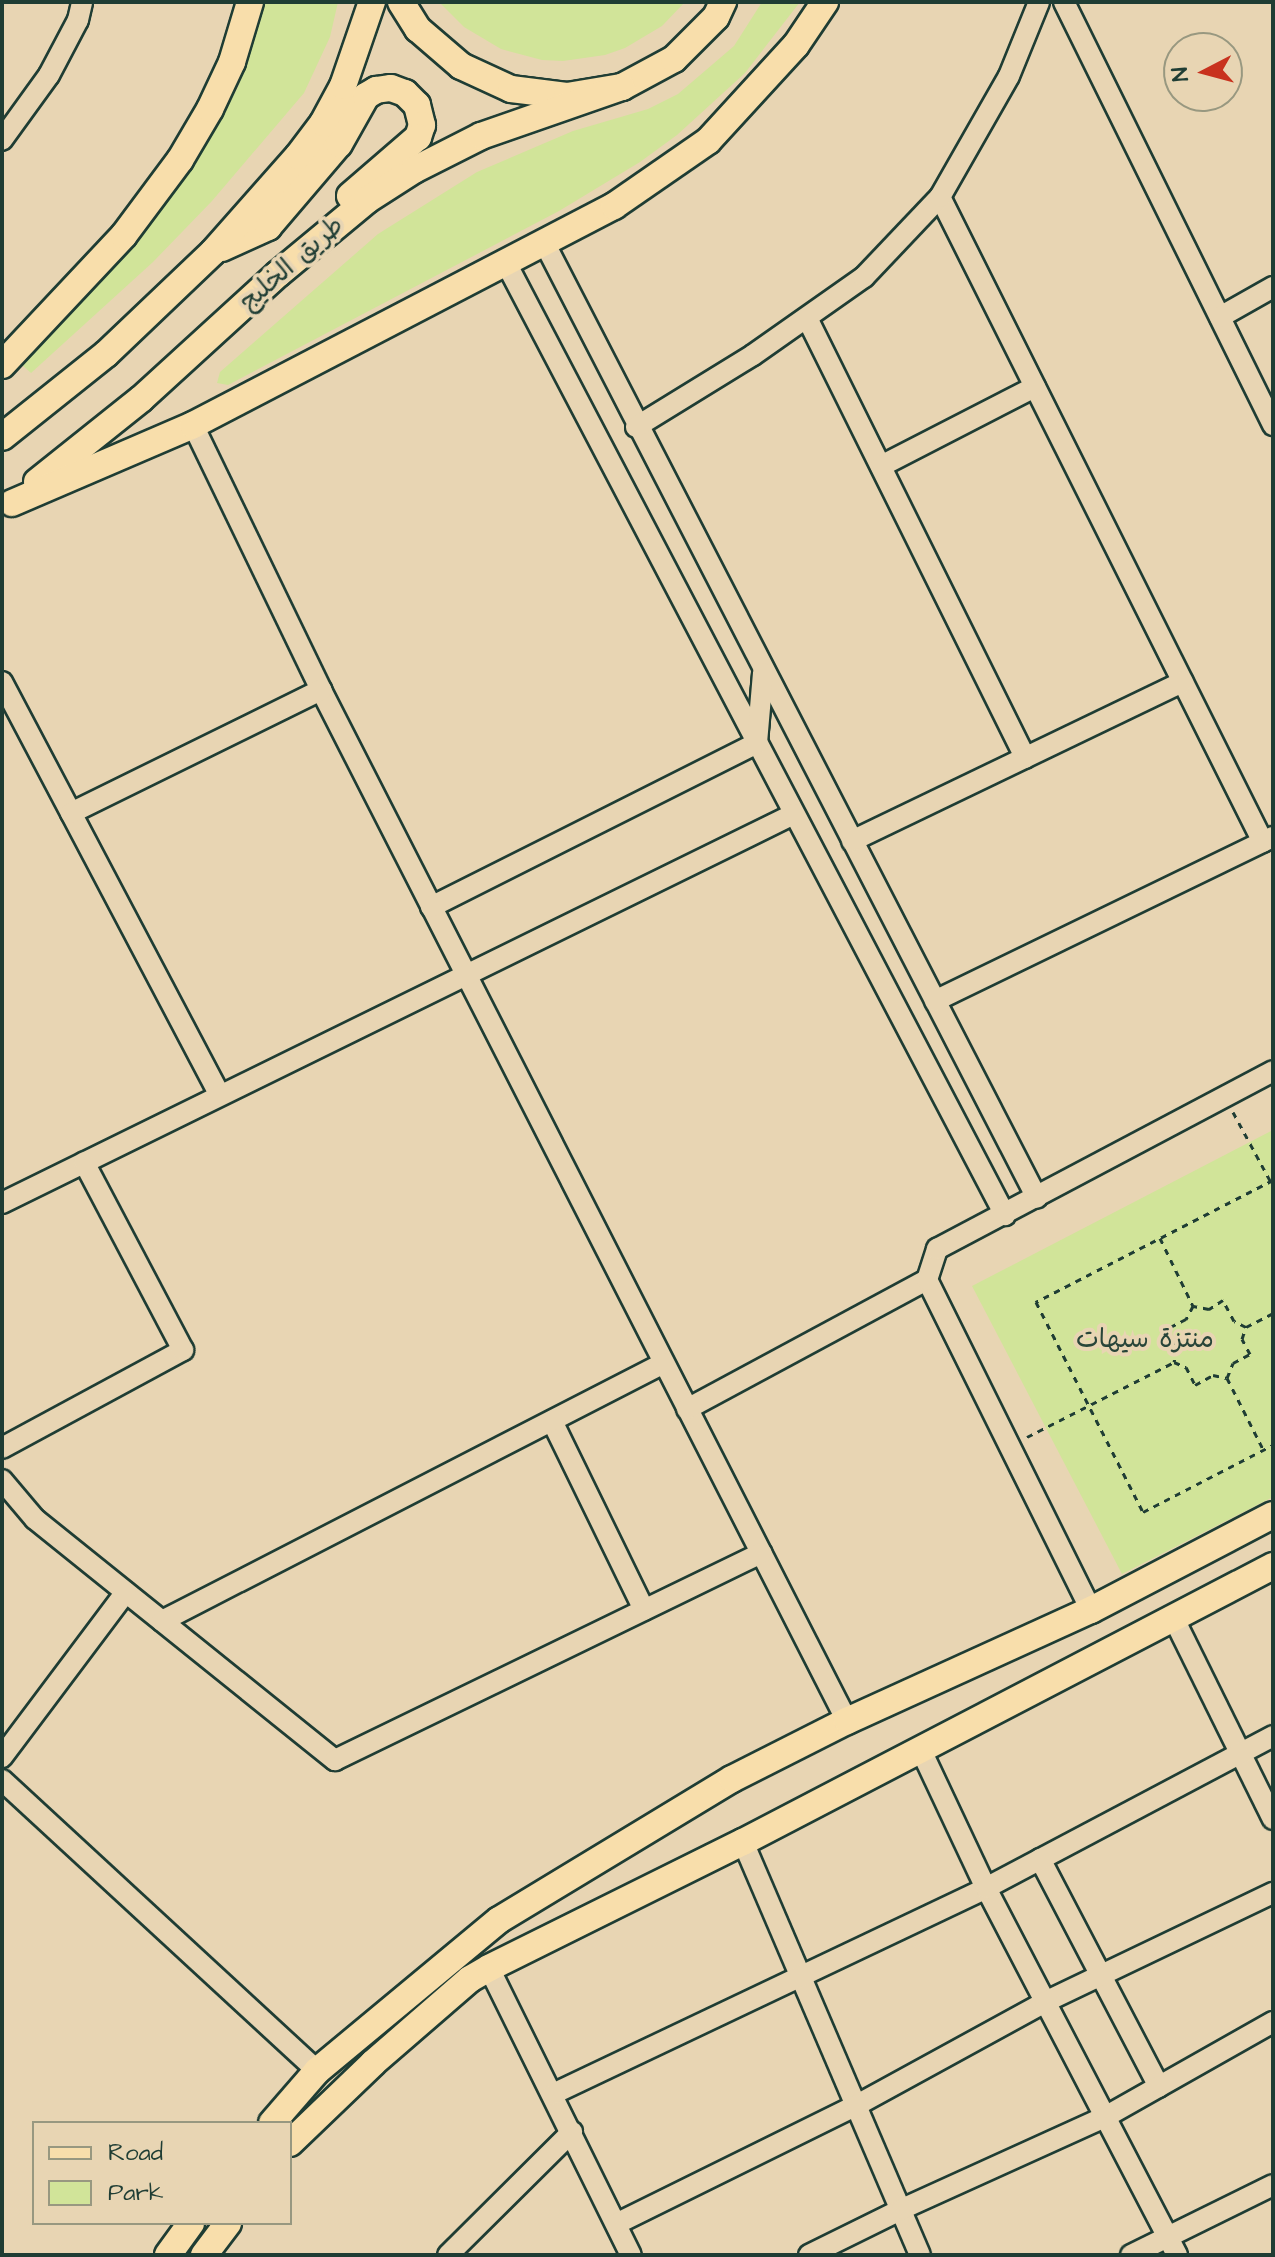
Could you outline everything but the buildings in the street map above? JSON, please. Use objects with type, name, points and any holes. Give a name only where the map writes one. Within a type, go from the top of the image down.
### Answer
[{"type":"main road","points":[[2,365],[124,235],[180,160],[210,109],[232,62],[250,2]]},
{"type":"main road","points":[[2,437],[106,354],[213,252],[323,123],[358,51],[372,2]]},
{"type":"main road","points":[[401,2],[418,29],[461,66],[511,89],[567,96],[622,87],[674,59],[716,17],[723,2]]},
{"type":"main road","points":[[7,505],[193,425],[545,244],[665,174],[708,141],[796,45],[825,2]]},
{"type":"main road","name":"طريق الخليج","points":[[7,505],[141,399],[367,200],[414,170],[481,136],[622,87]]},
{"type":"main road","points":[[213,252],[268,227],[339,144],[366,96],[376,90],[391,88],[405,93],[417,105],[422,125],[418,137],[290,252],[251,299]]},
{"type":"main road","points":[[274,2121],[317,2071],[499,1920],[732,1779],[847,1721],[1091,1610],[1273,1515]]},
{"type":"main road","points":[[292,2141],[373,2063],[470,1979],[743,1842],[1273,1566]]},
{"type":"main road","points":[[168,2255],[190,2225]]},
{"type":"main road","points":[[204,2255],[226,2225]]},
{"type":"street","points":[[2,140],[49,75],[78,20],[82,2]]},
{"type":"street","points":[[636,427],[807,318],[864,277],[940,197],[1009,76],[1039,2]]},
{"type":"street","points":[[1064,2],[1273,425]]},
{"type":"street","points":[[935,1001],[1268,840],[1183,682],[940,197]]},
{"type":"street","points":[[545,244],[636,427],[1037,1198]]},
{"type":"street","points":[[506,263],[1005,1215]]},
{"type":"street","points":[[1220,317],[1273,287]]},
{"type":"street","points":[[807,318],[1025,758]]},
{"type":"street","points":[[881,466],[1035,387]]},
{"type":"street","points":[[193,425],[321,690],[847,1721]]},
{"type":"street","points":[[757,743],[764,671]]},
{"type":"street","points":[[2,682],[219,1094]]},
{"type":"street","points":[[852,841],[1183,682]]},
{"type":"street","points":[[71,813],[321,690]]},
{"type":"street","points":[[431,907],[757,743]]},
{"type":"street","points":[[2,1203],[794,814]]},
{"type":"street","points":[[687,1409],[927,1280],[937,1249],[1273,1071]]},
{"type":"street","points":[[2,1448],[183,1350],[84,1162]]},
{"type":"street","points":[[927,1280],[1091,1610]]},
{"type":"street","points":[[162,1621],[664,1363]]},
{"type":"street","points":[[552,1421],[644,1610]]},
{"type":"street","points":[[2,1480],[35,1519],[335,1760],[761,1553]]},
{"type":"street","points":[[2,1757],[126,1592]]},
{"type":"street","points":[[1174,1619],[1273,1819]]},
{"type":"street","points":[[553,2094],[986,1888],[1273,1736]]},
{"type":"street","points":[[920,1748],[986,1888],[1172,2246]]},
{"type":"street","points":[[2,1780],[317,2071]]},
{"type":"street","points":[[743,1842],[920,2255]]},
{"type":"street","points":[[1040,1859],[1159,2087]]},
{"type":"street","points":[[618,2223],[857,2105],[1045,2002],[1273,1893]]},
{"type":"street","points":[[489,1968],[618,2223],[631,2255]]},
{"type":"street","points":[[809,2255],[1105,2117],[1273,2022]]},
{"type":"street","points":[[456,2251],[572,2132]]},
{"type":"street","points":[[1131,2255],[1172,2246],[1273,2185]]},
{"type":"path","points":[[1225,1097],[1272,1182],[1036,1302],[1143,1512],[1273,1445]]},
{"type":"path","points":[[1160,1238],[1193,1306]]},
{"type":"path","points":[[1193,1306],[1209,1309],[1223,1300],[1234,1321],[1246,1327]]},
{"type":"path","points":[[1174,1362],[1177,1348],[1168,1328],[1186,1319],[1193,1306]]},
{"type":"path","points":[[1263,1450],[1227,1378],[1233,1363],[1250,1354],[1242,1339],[1246,1327],[1273,1313]]},
{"type":"path","points":[[1009,1445],[1174,1362],[1186,1367],[1195,1385],[1213,1375],[1227,1378]]},
{"type":"green space","points":[[265,2],[338,2],[330,37],[304,93],[212,201],[153,262],[31,373],[22,365],[87,295],[173,192],[209,140],[238,87]]},
{"type":"green space","points":[[439,2],[685,2],[662,26],[625,48],[605,55],[563,61],[542,60],[501,49],[464,27]]},
{"type":"green space","points":[[762,2],[800,2],[745,73],[677,135],[640,162],[559,211],[228,385],[217,383],[220,372],[378,234],[477,172],[573,131],[648,109],[678,94],[734,46]]},
{"type":"green space","name":"منتزة سيهات","points":[[1273,1130],[1273,1497],[1122,1574],[972,1286]]}]
